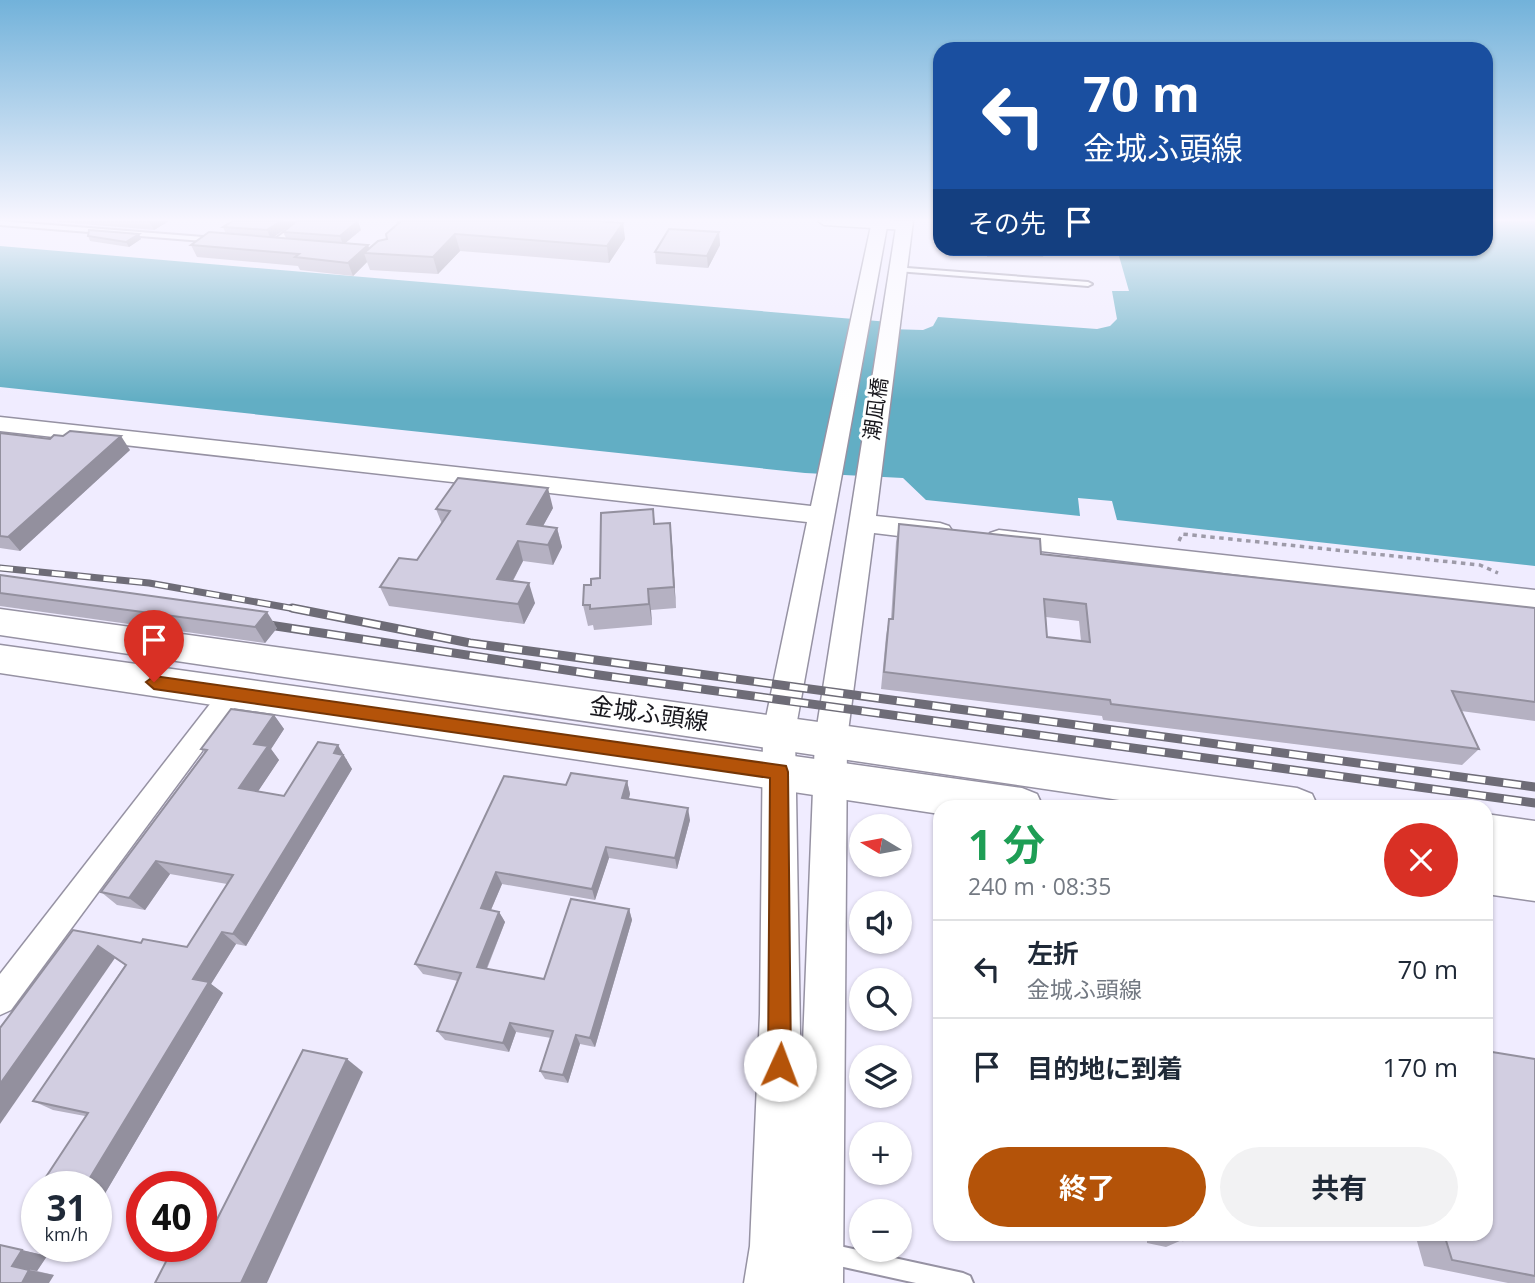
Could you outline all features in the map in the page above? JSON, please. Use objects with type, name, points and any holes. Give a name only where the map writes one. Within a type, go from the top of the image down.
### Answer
[{"type":"main road","name":"金城ふ頭線","points":[[0,622],[779,752],[1229,800]]},
{"type":"main road","name":"金城ふ頭線","points":[[0,659],[232,694],[779,752]]},
{"type":"main road","name":"金城ふ頭線","points":[[830,759],[994,800]]},
{"type":"main road","points":[[1493,837],[1534,854]]},
{"type":"main road","points":[[1493,870],[1534,854]]},
{"type":"street","name":"潮凪橋","points":[[772,1264],[781,1014],[779,752],[868,281]]},
{"type":"street","name":"潮凪橋","points":[[820,1268],[830,759],[861,515],[895,281]]},
{"type":"street","points":[[0,425],[825,509]]},
{"type":"street","points":[[861,515],[1173,558],[1535,600]]},
{"type":"street","points":[[0,999],[232,694]]},
{"type":"lane","points":[[1048,281],[1088,284]]},
{"type":"lane","points":[[772,1264],[963,1283]]},
{"type":"path","points":[[1173,558],[1182,534],[1480,565],[1502,575]]},
{"type":"water","points":[[0,281],[408,281],[889,322],[888,329],[923,330],[933,326],[938,317],[1097,329],[1110,326],[1117,319],[1112,291],[1129,291],[1126,281],[1535,281],[1535,566],[1117,520],[1112,501],[1078,498],[1080,516],[926,500],[903,478],[805,473],[0,387]]},
{"type":"building","points":[[70,431],[121,436],[8,537],[0,536],[0,433],[50,439],[54,435],[63,436]]},
{"type":"building","points":[[458,478],[548,488],[527,524],[557,528],[548,545],[518,541],[497,579],[529,583],[518,604],[380,587],[399,558],[417,560],[450,511],[436,509]]},
{"type":"building","points":[[653,509],[654,524],[670,523],[674,587],[648,589],[649,604],[590,609],[590,605],[583,605],[584,585],[591,585],[591,579],[600,578],[601,513]]},
{"type":"building","points":[[899,524],[1040,539],[1041,554],[1535,608],[1535,702],[1452,691],[1479,749],[1111,704],[1110,700],[884,672],[889,619],[893,619]],"holes":[[[1044,599],[1086,604],[1090,642],[1047,637]]]},
{"type":"building","points":[[0,575],[267,612],[255,627],[0,593]]},
{"type":"building","points":[[231,709],[274,715],[254,744],[268,746],[239,788],[284,796],[318,742],[338,745],[334,753],[343,755],[233,934],[222,932],[193,979],[209,982],[94,1171],[50,1171],[88,1113],[33,1101],[126,965],[98,946],[0,1084],[0,1028],[73,930],[141,943],[143,939],[187,947],[233,875],[156,861],[129,898],[101,892],[207,750],[201,749]]},
{"type":"building","points":[[571,773],[627,781],[622,798],[688,808],[675,858],[606,847],[592,889],[496,872],[481,908],[499,912],[477,967],[544,979],[571,899],[629,909],[590,1038],[576,1035],[563,1075],[540,1071],[553,1031],[510,1023],[503,1043],[437,1031],[461,973],[415,964],[504,776],[566,785]]},
{"type":"building","points":[[303,1050],[347,1059],[241,1283],[155,1283],[166,1262],[217,1262],[217,1219]]},
{"type":"building","points":[[1493,1052],[1535,1059],[1535,1276],[1452,1260],[1446,1241],[1493,1241]]},
{"type":"building","points":[[0,1245],[21,1250],[12,1266],[29,1270],[22,1283],[0,1283]]},
{"type":"railway","points":[[0,568],[149,583],[301,610]]},
{"type":"railway","points":[[292,608],[470,643],[1535,787]]},
{"type":"railway","points":[[256,623],[599,675],[1535,803]]},
{"type":"route","points":[[154,682],[779,772],[780,1065]]}]
